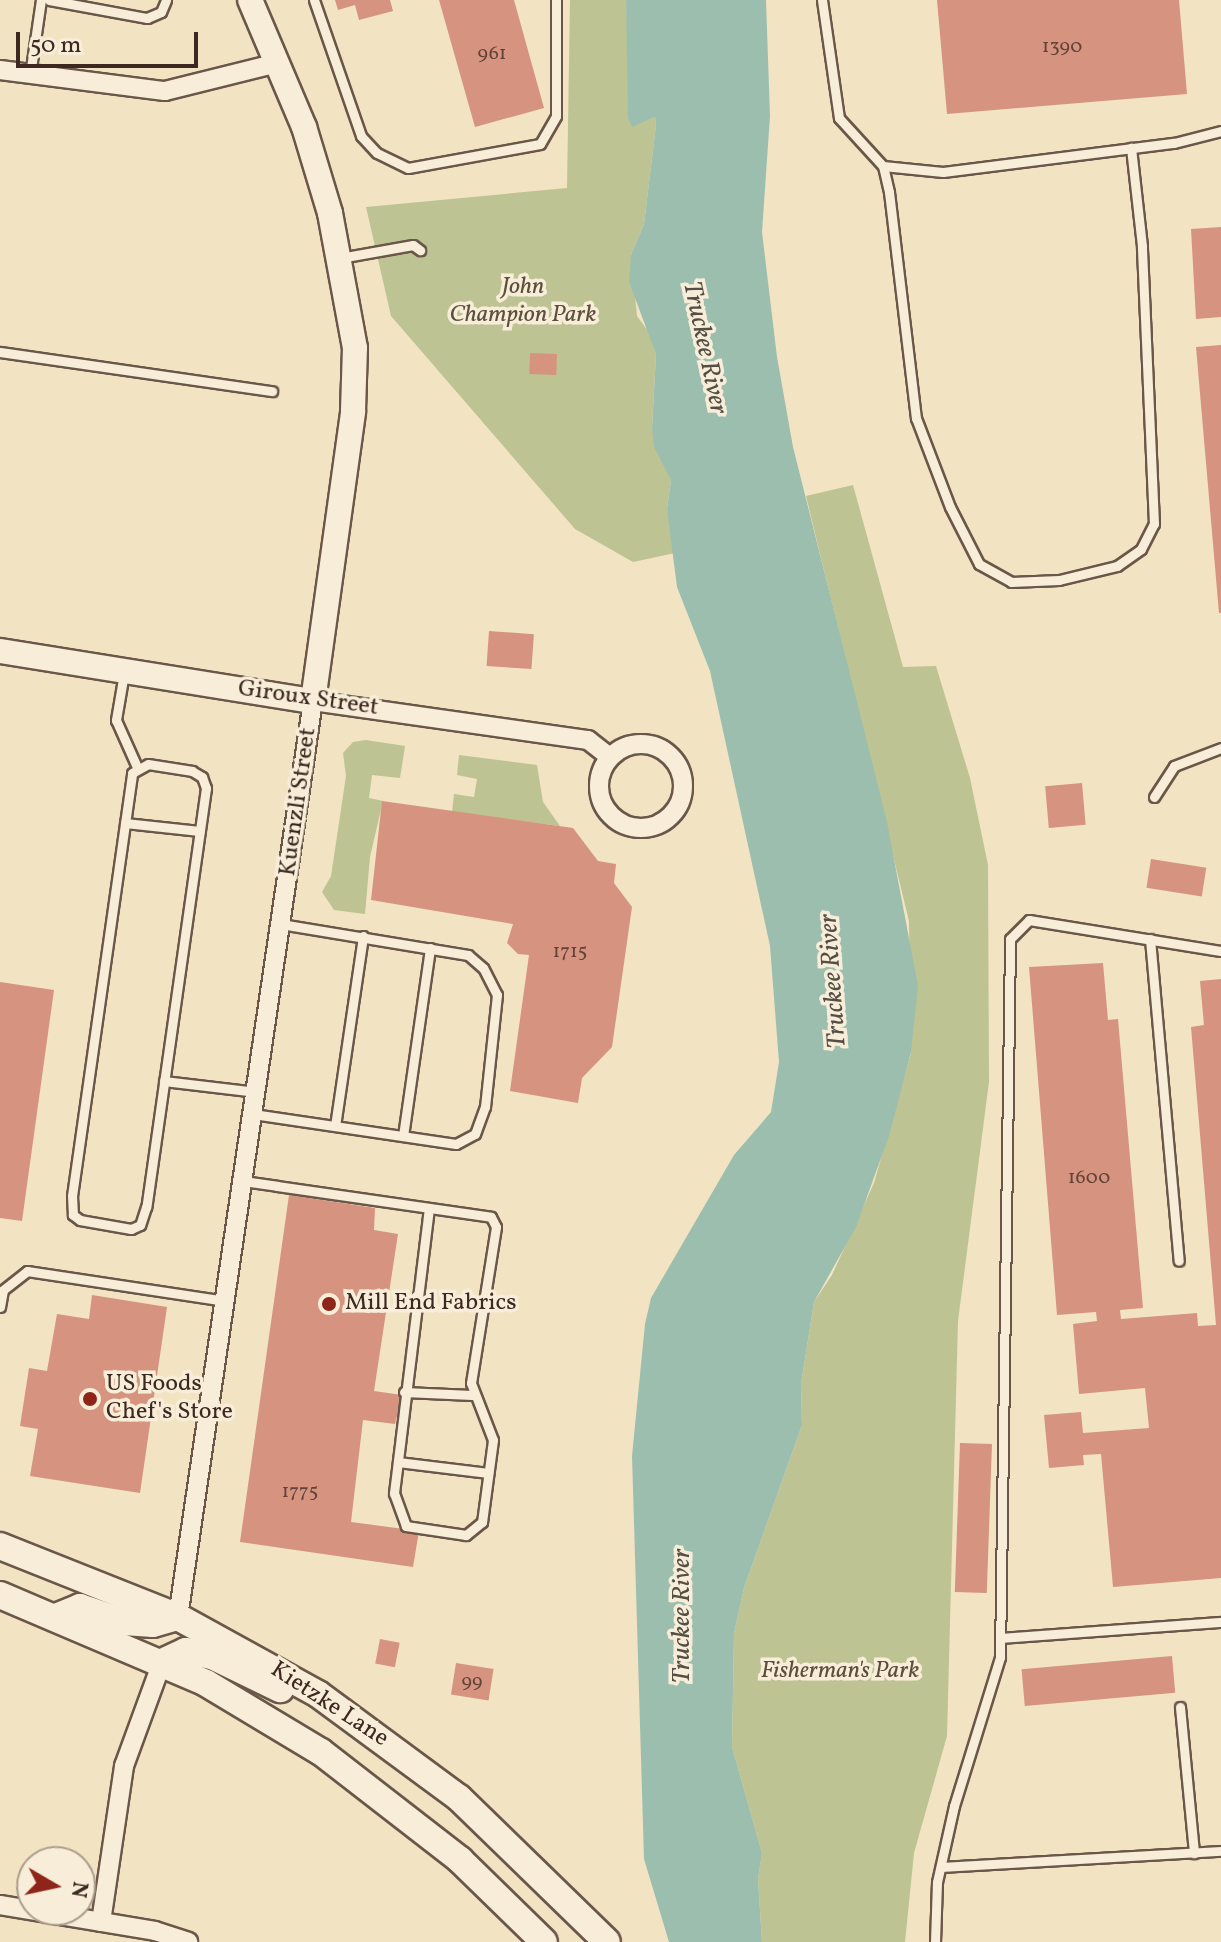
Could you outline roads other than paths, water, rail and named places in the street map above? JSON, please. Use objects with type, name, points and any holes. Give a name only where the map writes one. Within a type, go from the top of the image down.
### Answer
[{"type":"main road","name":"Kietzke Lane","points":[[0,1546],[178,1617],[303,1686],[459,1798],[607,1942]]},
{"type":"main road","name":"Kietzke Lane","points":[[0,1595],[58,1616],[162,1662],[240,1702],[356,1777],[460,1860],[544,1942]]},
{"type":"main road","points":[[58,1616],[80,1607],[124,1622],[153,1624],[178,1617]]},
{"type":"main road","points":[[162,1662],[186,1651],[212,1656],[271,1687],[290,1690],[303,1686]]},
{"type":"street","name":"Kuenzli Street","points":[[178,1617],[313,701],[355,383],[351,305],[340,258],[304,127],[250,0]]},
{"type":"street","points":[[0,70],[165,91],[277,63]]},
{"type":"street","name":"Giroux Street","points":[[0,651],[313,701],[588,740],[610,757]]},
{"type":"street","points":[[632,745],[658,746],[675,759],[683,774],[679,808],[665,822],[646,829],[611,817],[600,798],[599,776],[610,757],[632,745]]},
{"type":"street","points":[[101,1922],[124,1766],[162,1662]]},
{"type":"street","points":[[0,1905],[101,1922],[188,1942]]},
{"type":"lane","points":[[30,75],[41,0]]},
{"type":"lane","points":[[49,0],[147,18],[161,12],[166,0]]},
{"type":"lane","points":[[314,0],[361,136],[377,153],[408,168],[540,144],[556,116],[556,0]]},
{"type":"lane","points":[[822,0],[839,118],[883,166],[916,418],[950,507],[979,564],[1011,582],[1059,580],[1117,566],[1141,549],[1154,524],[1142,246],[1131,148]]},
{"type":"lane","points":[[883,166],[943,172],[1131,148],[1221,131]]},
{"type":"lane","points":[[340,258],[413,245],[420,250]]},
{"type":"lane","points":[[0,352],[272,391]]},
{"type":"lane","points":[[124,671],[116,720],[137,767],[125,823],[72,1196],[73,1215],[80,1220],[131,1229],[140,1225],[164,1081],[200,831],[202,777],[163,766],[137,767]]},
{"type":"lane","points":[[1154,797],[1174,766],[1221,748]]},
{"type":"lane","points":[[125,823],[200,831]]},
{"type":"lane","points":[[935,1942],[941,1867],[1000,1657],[1010,939],[1029,920],[1221,951]]},
{"type":"lane","points":[[253,1114],[456,1144],[468,1139],[485,1107],[497,995],[483,968],[468,955],[281,924]]},
{"type":"lane","points":[[335,1126],[363,936]]},
{"type":"lane","points":[[1150,939],[1179,1261]]},
{"type":"lane","points":[[403,1136],[430,948]]},
{"type":"lane","points":[[164,1081],[256,1092]]},
{"type":"lane","points":[[243,1181],[429,1208],[491,1217],[496,1227],[472,1395],[493,1440],[482,1522],[466,1535],[406,1526],[394,1493],[429,1208]]},
{"type":"lane","points":[[0,1307],[1,1290],[27,1271],[226,1301]]},
{"type":"lane","points":[[404,1392],[472,1395]]},
{"type":"lane","points":[[398,1462],[488,1473]]},
{"type":"lane","points":[[1001,1638],[1221,1622]]},
{"type":"lane","points":[[1180,1707],[1194,1853]]},
{"type":"lane","points":[[941,1867],[1221,1851]]},
{"type":"water","name":"Truckee River","points":[[626,0],[766,0],[770,116],[762,232],[777,357],[793,447],[887,822],[918,986],[911,1052],[889,1136],[856,1227],[814,1302],[801,1384],[802,1425],[744,1588],[734,1633],[732,1747],[762,1853],[758,1879],[762,1942],[669,1942],[644,1859],[632,1456],[645,1324],[651,1298],[734,1155],[771,1112],[779,1062],[770,946],[710,671],[677,587],[667,509],[671,480],[654,447],[652,428],[656,354],[629,282],[631,255],[644,224],[656,125],[655,117],[632,127],[628,118]]},
{"type":"place","name":"Mill End Fabrics","points":[[329,1304]]},
{"type":"place","name":"US Foods Chef's Store","points":[[90,1399]]},
{"type":"park label","name":"John Champion Park","points":[[523,302]]},
{"type":"park label","name":"Fisherman's Park","points":[[840,1672]]}]
